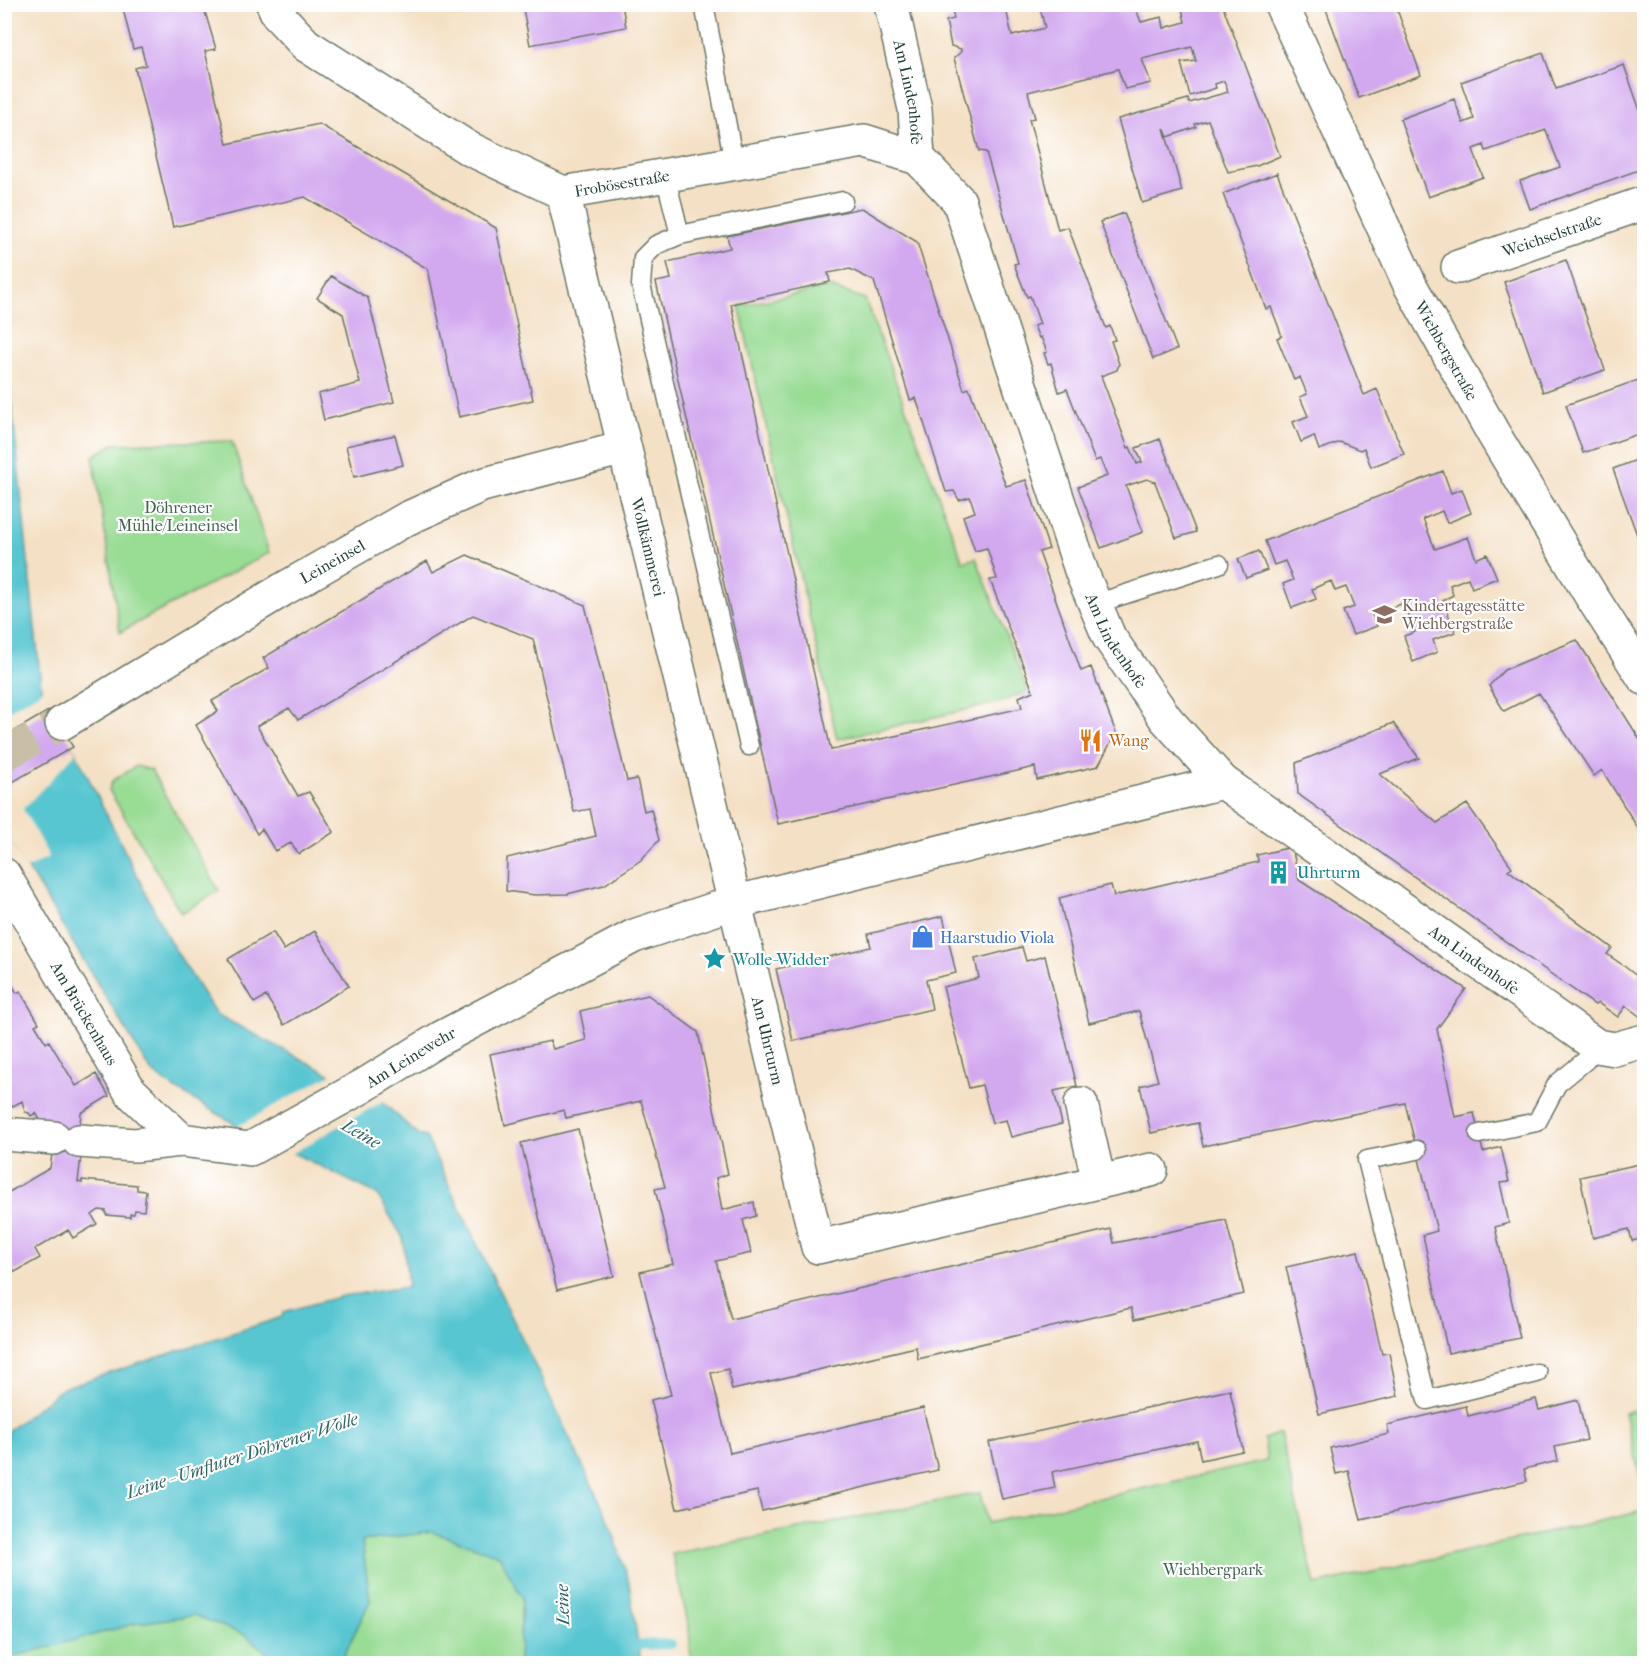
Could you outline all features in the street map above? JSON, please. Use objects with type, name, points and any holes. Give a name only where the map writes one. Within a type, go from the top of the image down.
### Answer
[{"type":"street","name":"Frobösestraße","points":[[273,4],[278,15],[306,45],[468,148],[563,193],[864,141],[918,158]]},
{"type":"street","name":"Am Lindenhofe","points":[[891,4],[915,109],[918,158],[958,201],[1082,573],[1109,636],[1166,719],[1223,782],[1597,1046]]},
{"type":"street","name":"Wiehbergstraße","points":[[1281,4],[1410,285],[1499,443],[1590,594],[1644,678]]},
{"type":"street","name":"Wollkämmerei","points":[[563,193],[733,903]]},
{"type":"street","name":"Weichselstraße","points":[[1458,267],[1644,203]]},
{"type":"street","name":"Leineinsel","points":[[62,723],[282,590],[406,519],[482,485],[624,447]]},
{"type":"street","points":[[733,903],[1223,782]]},
{"type":"street","name":"Am Brückenhaus","points":[[4,875],[130,1091],[181,1140]]},
{"type":"street","name":"Am Leinewehr","points":[[4,1134],[135,1145],[181,1140],[250,1149],[363,1086],[441,1038],[634,936],[733,903]]},
{"type":"street","name":"Am Uhrturm","points":[[733,903],[783,1097],[818,1247],[1151,1170]]},
{"type":"street","points":[[1597,1046],[1615,1049],[1644,1041]]},
{"type":"street","points":[[1080,1104],[1099,1182]]},
{"type":"lane","points":[[704,4],[734,163]]},
{"type":"lane","points":[[665,175],[680,235]]},
{"type":"lane","points":[[748,746],[641,285],[643,258],[656,245],[680,235],[843,201]]},
{"type":"lane","points":[[1095,604],[1219,564]]},
{"type":"lane","points":[[1479,1134],[1537,1122],[1557,1084],[1586,1060],[1597,1046]]},
{"type":"lane","points":[[1417,1150],[1367,1160],[1427,1400],[1537,1373]]},
{"type":"green space","points":[[830,287],[865,299],[963,562],[976,558],[1028,691],[1001,702],[837,739],[739,306]]},
{"type":"green space","name":"Döhrener Mühle/Leineinsel","points":[[232,441],[269,553],[120,632],[93,456],[114,444]]},
{"type":"green space","points":[[136,766],[151,770],[219,891],[181,913],[109,790],[112,781]]},
{"type":"green space","points":[[1644,1407],[1644,1491],[1624,1413]]},
{"type":"green space","name":"Wiehbergpark","points":[[1280,1433],[1315,1585],[1644,1511],[1644,1663],[691,1663],[689,1627],[672,1554],[980,1493],[987,1523],[1267,1461],[1264,1439]]},
{"type":"green space","points":[[432,1532],[499,1555],[522,1597],[519,1663],[340,1664],[370,1601],[362,1541]]},
{"type":"green space","points":[[195,1615],[245,1635],[280,1663],[5,1664],[4,1659],[20,1654],[137,1623]]},
{"type":"water","points":[[4,329],[42,695],[76,753],[169,940],[216,1014],[383,1102],[418,1135],[426,1137],[610,1523],[629,1583],[641,1663],[519,1663],[522,1597],[499,1555],[432,1532],[362,1541],[370,1601],[340,1663],[280,1663],[245,1635],[194,1615],[137,1623],[5,1659],[5,1433],[63,1388],[282,1317],[283,1312],[342,1296],[408,1287],[403,1238],[377,1194],[238,1126],[166,1083],[150,1070],[5,831]]},
{"type":"pier","points":[[43,690],[76,753],[23,809],[49,857],[27,869],[5,832],[5,713]]},
{"type":"pier","points":[[333,1073],[385,1100],[291,1154],[252,1136],[238,1126]]},
{"type":"building","points":[[522,4],[622,4],[626,27],[530,45]]},
{"type":"building","points":[[951,4],[1005,4],[1012,36],[1045,28],[1039,4],[1150,4],[1136,9],[1141,22],[1162,17],[1164,28],[1185,22],[1181,4],[1222,4],[1280,156],[1257,166],[1228,172],[1208,120],[1168,137],[1164,128],[1182,191],[1142,203],[1118,119],[1188,99],[1189,103],[1228,92],[1224,81],[1215,84],[1216,88],[1190,96],[1181,63],[1196,61],[1192,47],[1142,59],[1151,83],[1125,89],[1118,69],[1028,92],[1035,118],[1029,119],[1058,230],[1068,227],[1106,328],[1110,326],[1115,340],[1111,341],[1119,364],[1117,370],[1101,376],[1128,448],[1130,447],[1137,464],[1142,462],[1136,448],[1160,439],[1196,532],[1176,538],[1155,482],[1147,479],[1126,486],[1143,532],[1101,548],[1078,487],[1107,476],[1100,459],[1095,461],[1067,389],[1059,392],[1051,363],[1048,364],[1044,353],[1047,352],[1034,326],[1040,324],[1030,296],[1027,297],[1014,264],[1018,263],[986,152],[979,151],[954,58],[961,52],[961,49],[951,46],[946,21],[954,19]]},
{"type":"building","points":[[1324,4],[1395,4],[1421,75],[1359,98]]},
{"type":"building","points":[[122,5],[203,5],[216,49],[205,51],[227,144],[319,124],[496,228],[533,400],[459,417],[428,269],[305,197],[173,227],[135,68],[146,65],[141,47],[133,49]]},
{"type":"building","points":[[1543,53],[1556,89],[1624,65],[1644,122],[1644,168],[1530,209],[1520,181],[1560,167],[1546,130],[1486,151],[1484,145],[1473,149],[1483,177],[1428,197],[1400,119],[1454,99],[1463,123],[1474,119],[1461,82]]},
{"type":"building","points":[[1277,173],[1364,395],[1377,389],[1404,454],[1371,467],[1364,448],[1360,450],[1340,442],[1319,450],[1314,436],[1301,442],[1293,422],[1308,416],[1300,397],[1307,394],[1300,377],[1294,380],[1277,338],[1282,336],[1271,307],[1266,309],[1223,194]]},
{"type":"building","points":[[862,208],[917,242],[964,390],[969,388],[1006,486],[1026,480],[1049,549],[1039,552],[1081,671],[1091,667],[1116,733],[1098,766],[1037,780],[1035,767],[778,824],[656,282],[671,279],[667,262],[730,248],[727,236]],"holes":[[[850,269],[874,281],[910,400],[916,398],[946,492],[954,491],[959,500],[970,497],[975,512],[963,516],[975,551],[987,548],[997,579],[990,580],[1033,691],[1019,697],[1022,708],[831,750],[731,304],[830,282],[828,273]]]},
{"type":"building","points":[[1124,213],[1177,349],[1153,359],[1100,222]]},
{"type":"building","points":[[1566,260],[1605,370],[1543,392],[1504,282]]},
{"type":"building","points":[[331,276],[368,298],[394,402],[324,420],[318,394],[360,383],[343,314],[317,298]]},
{"type":"building","points":[[1644,378],[1644,432],[1583,453],[1566,405]]},
{"type":"building","points":[[395,435],[403,465],[354,477],[346,446]]},
{"type":"building","points":[[1644,457],[1644,554],[1613,469]]},
{"type":"building","points":[[1443,471],[1451,493],[1462,489],[1471,513],[1447,523],[1442,511],[1423,519],[1435,549],[1468,537],[1476,559],[1487,554],[1497,578],[1472,588],[1468,578],[1450,585],[1453,595],[1443,600],[1455,632],[1433,640],[1437,652],[1413,662],[1404,636],[1415,632],[1404,603],[1372,615],[1377,626],[1353,635],[1343,611],[1354,607],[1346,587],[1335,591],[1331,581],[1312,589],[1316,599],[1292,608],[1283,584],[1293,580],[1285,561],[1274,565],[1265,541]]},
{"type":"building","points":[[1259,551],[1267,570],[1246,578],[1238,559]]},
{"type":"building","points":[[467,555],[585,605],[627,781],[637,779],[644,811],[651,809],[659,840],[641,860],[604,885],[567,894],[535,895],[506,891],[507,858],[596,836],[590,809],[574,812],[533,639],[473,615],[298,720],[289,708],[257,726],[298,796],[309,792],[334,832],[299,854],[291,843],[275,851],[262,829],[257,834],[196,725],[218,711],[212,701],[269,668],[263,658],[427,561],[433,572]]},
{"type":"building","points":[[1577,640],[1644,746],[1644,838],[1602,770],[1594,776],[1539,693],[1504,711],[1489,686],[1504,670]]},
{"type":"building","points":[[50,710],[73,747],[4,787],[4,737]]},
{"type":"building","points":[[1393,723],[1419,758],[1380,774],[1437,823],[1467,804],[1512,867],[1508,870],[1612,948],[1607,954],[1638,977],[1644,971],[1644,1015],[1642,1018],[1626,1006],[1618,1017],[1598,1003],[1595,1005],[1298,794],[1296,763]]},
{"type":"building","points":[[1292,847],[1299,880],[1466,989],[1437,1029],[1455,1117],[1474,1113],[1483,1152],[1501,1147],[1509,1182],[1500,1183],[1509,1223],[1495,1227],[1520,1338],[1448,1353],[1423,1235],[1437,1231],[1405,1103],[1203,1146],[1198,1123],[1151,1133],[1140,1086],[1158,1081],[1139,1011],[1089,1023],[1059,898],[1111,885],[1114,896],[1258,862],[1257,855]]},
{"type":"building","points":[[943,916],[956,973],[926,980],[932,1009],[793,1041],[776,969],[871,947],[868,934]]},
{"type":"building","points":[[315,931],[349,986],[284,1025],[266,996],[254,1003],[228,959],[273,932],[284,950]]},
{"type":"building","points":[[1022,947],[1026,961],[1045,956],[1077,1086],[1054,1091],[1062,1124],[1011,1137],[1006,1120],[992,1123],[982,1085],[969,1088],[943,987],[979,978],[975,959]]},
{"type":"building","points":[[4,965],[9,973],[6,975],[17,993],[20,991],[39,1023],[35,1025],[46,1043],[49,1041],[76,1086],[96,1074],[109,1096],[81,1113],[77,1156],[81,1156],[78,1182],[82,1183],[82,1180],[137,1185],[137,1190],[146,1191],[144,1211],[135,1210],[130,1217],[106,1215],[106,1211],[99,1210],[92,1215],[97,1224],[73,1238],[68,1230],[35,1249],[40,1258],[15,1272],[10,1264],[4,1267],[4,1195],[50,1168],[52,1154],[42,1123],[36,1113],[31,1116],[25,1112],[22,1101],[11,1107],[5,1097]]},
{"type":"building","points":[[648,995],[698,1032],[728,1174],[716,1178],[722,1210],[754,1202],[756,1216],[743,1220],[751,1253],[716,1261],[731,1319],[1111,1229],[1114,1243],[1226,1220],[1244,1294],[1134,1320],[1131,1308],[918,1359],[916,1347],[732,1390],[728,1369],[711,1373],[730,1453],[923,1408],[938,1470],[762,1511],[757,1491],[677,1509],[651,1400],[671,1395],[640,1272],[673,1264],[655,1189],[665,1187],[641,1101],[566,1118],[564,1110],[505,1125],[490,1054],[550,1041],[553,1049],[586,1040],[580,1011]]},
{"type":"building","points":[[578,1129],[614,1276],[557,1290],[521,1143]]},
{"type":"building","points":[[1644,1163],[1644,1238],[1632,1241],[1629,1229],[1593,1238],[1580,1177]]},
{"type":"building","points":[[1358,1251],[1382,1354],[1389,1353],[1398,1396],[1319,1414],[1286,1267]]},
{"type":"building","points":[[1230,1390],[1243,1451],[1201,1460],[1197,1441],[1052,1472],[1055,1488],[1002,1499],[989,1442]]},
{"type":"building","points":[[1536,1399],[1539,1410],[1578,1400],[1587,1440],[1555,1447],[1558,1461],[1524,1469],[1527,1481],[1361,1520],[1349,1471],[1336,1474],[1330,1448],[1389,1434],[1387,1425],[1466,1406],[1468,1416]]},
{"type":"waterway","points":[[627,1645],[671,1644]]},
{"type":"tunnel","points":[[4,755],[62,723]]},
{"type":"place","name":"Kindertagesstätte Wiehbergstraße","points":[[1384,614]]},
{"type":"place","name":"Wang","points":[[1091,740]]},
{"type":"place","name":"Uhrturm","points":[[1279,872]]},
{"type":"place","name":"Haarstudio Viola","points":[[922,937]]},
{"type":"place","name":"Wolle-Widder","points":[[715,959]]},
{"type":"water label","name":"Leine","points":[[361,1134]]},
{"type":"water label","name":"Leine - Umfluter Döhrener Wolle","points":[[242,1456]]},
{"type":"water label","name":"Leine","points":[[563,1605]]}]
